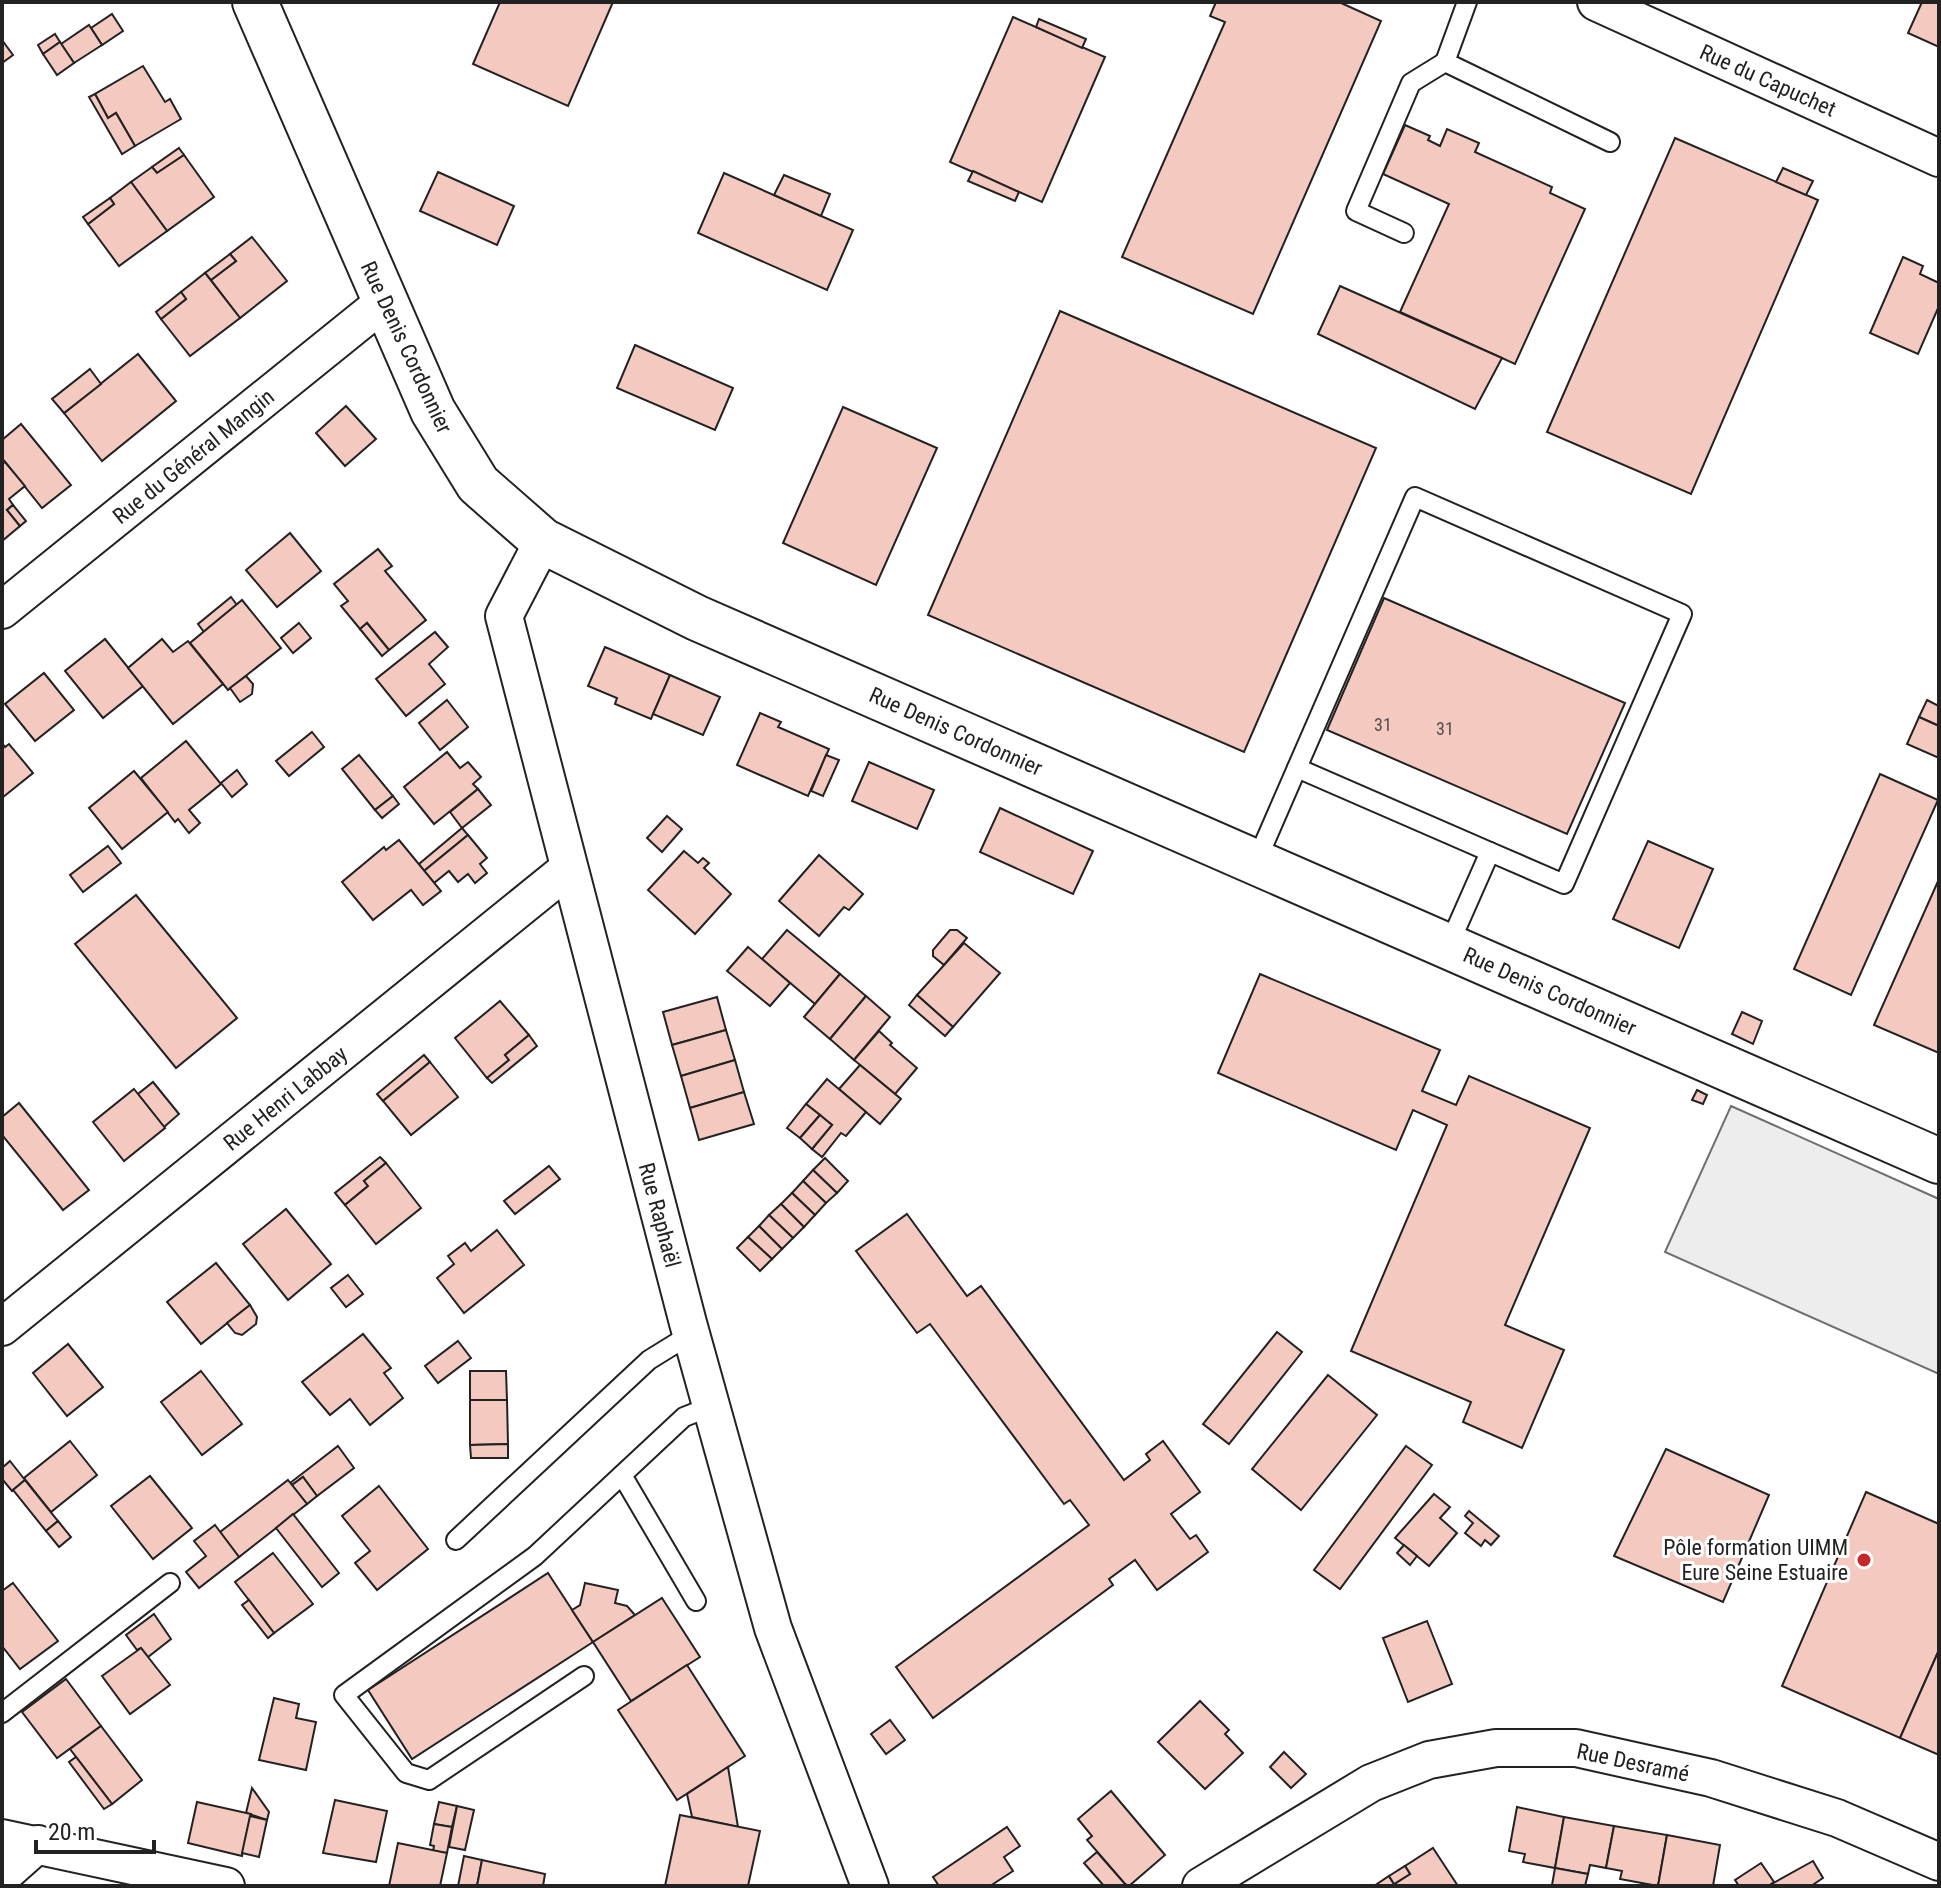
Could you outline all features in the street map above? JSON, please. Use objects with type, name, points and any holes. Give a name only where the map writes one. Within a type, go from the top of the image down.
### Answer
[{"type":"street","name":"Rue Denis Cordonnier","points":[[255,2],[433,411],[478,484],[543,541],[697,618],[1939,1161]]},
{"type":"street","name":"Rue du Capuchet","points":[[1596,2],[1939,158]]},
{"type":"street","name":"Rue du Général Mangin","points":[[2,610],[384,302]]},
{"type":"street","name":"Rue Raphaël","points":[[543,541],[504,616],[691,1334],[773,1628],[870,1886]]},
{"type":"street","name":"Rue Henri Labbay","points":[[2,1327],[568,869]]},
{"type":"street","name":"Rue Desramé","points":[[1201,1886],[1371,1783],[1429,1760],[1496,1748],[1576,1748],[1711,1778],[1837,1818],[1939,1862]]},
{"type":"street","points":[[2,1838],[226,1886]]},
{"type":"street","points":[[2,1876],[38,1844]]},
{"type":"lane","points":[[1404,233],[1356,211],[1411,83],[1445,62],[1467,2]]},
{"type":"lane","points":[[1445,62],[1610,142]]},
{"type":"lane","points":[[1256,862],[1415,497],[1682,614],[1564,884],[1297,768]]},
{"type":"lane","points":[[1448,947],[1490,852]]},
{"type":"lane","points":[[456,1540],[649,1360],[691,1334]]},
{"type":"lane","points":[[584,1676],[429,1780],[406,1773],[344,1695],[535,1556],[684,1417],[712,1406]]},
{"type":"lane","points":[[622,1475],[696,1601]]},
{"type":"lane","points":[[2,1713],[170,1583]]},
{"type":"shaded area","points":[[1731,1106],[1939,1199],[1939,1374],[1665,1252]]},
{"type":"building","points":[[500,2],[613,2],[568,106],[473,64]]},
{"type":"building","points":[[1216,2],[1339,2],[1381,21],[1253,314],[1122,257],[1225,22],[1210,16]]},
{"type":"building","points":[[1922,2],[1939,2],[1939,47],[1908,33]]},
{"type":"building","points":[[112,14],[123,31],[102,45],[91,28]]},
{"type":"building","points":[[1013,17],[1105,57],[1042,202],[950,162]]},
{"type":"building","points":[[1039,19],[1086,39],[1082,48],[1036,27]]},
{"type":"building","points":[[89,25],[102,45],[74,63],[61,44]]},
{"type":"building","points":[[55,34],[60,42],[43,54],[38,45]]},
{"type":"building","points":[[2,40],[13,55],[2,63]]},
{"type":"building","points":[[60,42],[74,63],[57,75],[43,54]]},
{"type":"building","points":[[143,66],[165,102],[170,99],[181,119],[135,146],[116,113],[108,118],[95,94]]},
{"type":"building","points":[[95,94],[108,118],[116,113],[135,146],[122,154],[89,97]]},
{"type":"building","points":[[1405,125],[1430,136],[1428,140],[1440,146],[1447,129],[1479,143],[1475,152],[1552,187],[1550,193],[1585,209],[1515,364],[1400,312],[1449,204],[1383,174]]},
{"type":"building","points":[[1675,138],[1818,200],[1691,494],[1547,432]]},
{"type":"building","points":[[179,148],[184,155],[157,173],[152,167]]},
{"type":"building","points":[[184,155],[214,197],[167,231],[131,182],[152,167],[157,173]]},
{"type":"building","points":[[1783,168],[1813,181],[1806,195],[1776,182]]},
{"type":"building","points":[[973,171],[1019,192],[1015,201],[968,181]]},
{"type":"building","points":[[438,172],[514,206],[497,245],[420,211]]},
{"type":"building","points":[[724,173],[853,230],[827,290],[698,233]]},
{"type":"building","points":[[784,175],[830,194],[821,216],[774,195]]},
{"type":"building","points":[[131,182],[167,231],[119,266],[88,224],[114,204],[110,198]]},
{"type":"building","points":[[110,198],[114,204],[88,224],[83,217]]},
{"type":"building","points":[[252,237],[287,281],[240,318],[211,280],[236,261],[230,254]]},
{"type":"building","points":[[230,254],[236,261],[211,280],[205,273]]},
{"type":"building","points":[[1903,257],[1923,266],[1920,274],[1939,283],[1939,306],[1918,354],[1870,333]]},
{"type":"building","points":[[205,273],[240,318],[190,356],[161,319],[186,299],[181,292]]},
{"type":"building","points":[[1340,286],[1502,358],[1475,409],[1318,334]]},
{"type":"building","points":[[181,292],[186,299],[161,319],[156,312]]},
{"type":"building","points":[[1060,311],[1376,448],[1244,752],[928,615]]},
{"type":"building","points":[[635,345],[733,388],[715,430],[617,388]]},
{"type":"building","points":[[138,354],[176,401],[102,461],[64,413]]},
{"type":"building","points":[[90,369],[101,384],[64,413],[52,399]]},
{"type":"building","points":[[346,406],[376,439],[345,466],[316,433]]},
{"type":"building","points":[[843,407],[937,448],[876,585],[783,543]]},
{"type":"building","points":[[21,424],[71,485],[42,508],[2,458],[2,440]]},
{"type":"building","points":[[5,462],[25,486],[9,499],[13,505],[7,510],[20,526],[2,541],[2,464]]},
{"type":"building","points":[[13,505],[26,521],[20,526],[7,510]]},
{"type":"building","points":[[290,533],[321,571],[277,607],[246,570]]},
{"type":"building","points":[[378,549],[392,566],[385,571],[426,620],[389,650],[367,623],[360,629],[341,606],[348,601],[334,584]]},
{"type":"building","points":[[231,597],[237,605],[204,632],[198,624]]},
{"type":"building","points":[[1384,598],[1625,703],[1567,834],[1327,730]]},
{"type":"building","points":[[242,600],[281,648],[228,690],[190,643]]},
{"type":"building","points":[[299,623],[311,638],[293,653],[281,638]]},
{"type":"building","points":[[367,623],[389,650],[382,656],[360,629]]},
{"type":"building","points":[[435,632],[448,647],[429,664],[445,684],[406,716],[376,679]]},
{"type":"building","points":[[105,639],[143,686],[103,718],[65,671]]},
{"type":"building","points":[[162,639],[173,652],[188,641],[223,684],[173,724],[128,668]]},
{"type":"building","points":[[605,647],[670,675],[651,719],[615,704],[617,698],[588,686]]},
{"type":"building","points":[[44,673],[74,710],[35,741],[5,704]]},
{"type":"building","points":[[670,675],[720,697],[703,735],[653,714]]},
{"type":"building","points":[[246,676],[253,684],[252,694],[240,702],[230,688]]},
{"type":"building","points":[[447,700],[468,727],[440,750],[419,723]]},
{"type":"building","points":[[1927,700],[1939,706],[1939,726],[1919,717]]},
{"type":"building","points":[[760,713],[781,722],[778,727],[829,749],[808,796],[737,765]]},
{"type":"building","points":[[1919,717],[1939,726],[1939,758],[1907,744]]},
{"type":"building","points":[[312,732],[324,747],[289,776],[276,761]]},
{"type":"building","points":[[186,741],[221,784],[189,810],[200,823],[189,833],[178,819],[175,822],[141,778]]},
{"type":"building","points":[[2,743],[5,747],[9,744],[33,773],[2,798]]},
{"type":"building","points":[[447,752],[460,768],[468,762],[481,777],[473,784],[478,789],[434,824],[404,787]]},
{"type":"building","points":[[359,755],[393,796],[375,810],[342,769]]},
{"type":"building","points":[[826,755],[839,760],[823,796],[811,791]]},
{"type":"building","points":[[869,762],[934,790],[917,829],[852,801]]},
{"type":"building","points":[[237,770],[247,784],[232,797],[221,783]]},
{"type":"building","points":[[134,771],[168,812],[122,849],[89,808]]},
{"type":"building","points":[[1880,774],[1938,800],[1851,995],[1794,969]]},
{"type":"building","points":[[478,789],[491,805],[462,828],[450,812]]},
{"type":"building","points":[[393,796],[399,804],[382,818],[375,810]]},
{"type":"building","points":[[1000,808],[1093,851],[1073,894],[980,852]]},
{"type":"building","points":[[667,816],[682,829],[662,852],[647,838]]},
{"type":"building","points":[[462,828],[468,835],[424,871],[419,864]]},
{"type":"building","points":[[468,835],[487,858],[480,864],[487,873],[475,883],[468,874],[458,882],[449,871],[434,883],[424,871]]},
{"type":"building","points":[[399,840],[441,891],[423,905],[411,890],[373,920],[342,882],[384,847],[386,850]]},
{"type":"building","points":[[1648,841],[1713,869],[1679,948],[1613,919]]},
{"type":"building","points":[[108,846],[121,863],[83,892],[70,875]]},
{"type":"building","points":[[684,851],[698,863],[703,858],[709,863],[704,868],[731,894],[695,934],[648,890]]},
{"type":"building","points":[[819,855],[863,894],[849,910],[844,907],[819,936],[779,901]]},
{"type":"building","points":[[1939,879],[1939,1053],[1874,1025]]},
{"type":"building","points":[[136,895],[237,1018],[176,1068],[75,944]]},
{"type":"building","points":[[787,930],[840,974],[815,1004],[762,959]]},
{"type":"building","points":[[950,930],[957,930],[967,938],[944,965],[933,956],[933,950]]},
{"type":"building","points":[[964,943],[1000,973],[953,1027],[917,995]]},
{"type":"building","points":[[748,947],[790,983],[770,1006],[727,971]]},
{"type":"building","points":[[840,974],[866,996],[830,1039],[804,1017]]},
{"type":"building","points":[[1260,974],[1440,1050],[1422,1091],[1456,1105],[1469,1076],[1590,1128],[1505,1325],[1564,1350],[1522,1448],[1463,1422],[1471,1402],[1351,1351],[1447,1125],[1413,1110],[1396,1150],[1218,1073]]},
{"type":"building","points":[[917,995],[953,1027],[945,1036],[909,1005]]},
{"type":"building","points":[[866,996],[890,1017],[854,1060],[830,1039]]},
{"type":"building","points":[[717,997],[726,1030],[672,1045],[663,1012]]},
{"type":"building","points":[[500,1001],[529,1035],[505,1055],[509,1060],[487,1078],[455,1038]]},
{"type":"building","points":[[1742,1012],[1762,1021],[1753,1044],[1732,1034]]},
{"type":"building","points":[[726,1030],[735,1060],[681,1076],[672,1045]]},
{"type":"building","points":[[879,1031],[917,1068],[895,1094],[854,1060]]},
{"type":"building","points":[[529,1035],[537,1046],[492,1083],[487,1078],[509,1060],[505,1055]]},
{"type":"building","points":[[424,1055],[430,1062],[383,1101],[377,1094]]},
{"type":"building","points":[[735,1060],[744,1092],[690,1108],[681,1076]]},
{"type":"building","points":[[430,1062],[458,1097],[411,1135],[383,1101]]},
{"type":"building","points":[[860,1065],[901,1099],[880,1124],[839,1089]]},
{"type":"building","points":[[827,1079],[866,1112],[846,1136],[841,1133],[822,1157],[812,1149],[832,1125],[806,1104]]},
{"type":"building","points":[[153,1082],[179,1114],[164,1127],[138,1094]]},
{"type":"building","points":[[134,1089],[165,1128],[124,1161],[93,1122]]},
{"type":"building","points":[[1697,1090],[1707,1095],[1703,1104],[1692,1100]]},
{"type":"building","points":[[744,1092],[754,1124],[699,1140],[690,1108]]},
{"type":"building","points":[[19,1103],[89,1190],[63,1210],[2,1135],[2,1117]]},
{"type":"building","points":[[806,1104],[820,1115],[800,1138],[787,1128]]},
{"type":"building","points":[[820,1115],[832,1125],[812,1149],[800,1138]]},
{"type":"building","points":[[380,1157],[386,1163],[364,1181],[368,1186],[345,1205],[335,1193]]},
{"type":"building","points":[[825,1158],[848,1181],[837,1193],[813,1170]]},
{"type":"building","points":[[386,1163],[421,1208],[376,1244],[345,1205],[368,1186],[364,1181]]},
{"type":"building","points":[[549,1166],[560,1179],[515,1214],[504,1201]]},
{"type":"building","points":[[813,1170],[837,1193],[826,1203],[803,1181]]},
{"type":"building","points":[[803,1181],[826,1203],[815,1215],[792,1193]]},
{"type":"building","points":[[792,1193],[815,1215],[804,1227],[781,1204]]},
{"type":"building","points":[[781,1204],[804,1227],[793,1238],[769,1215]]},
{"type":"building","points":[[286,1209],[331,1264],[288,1300],[243,1244]]},
{"type":"building","points":[[907,1214],[967,1296],[981,1286],[1124,1480],[1150,1460],[1146,1454],[1163,1441],[1200,1492],[1171,1514],[1190,1539],[1196,1535],[1208,1552],[1157,1590],[1135,1560],[1109,1579],[1113,1585],[933,1718],[896,1667],[1089,1525],[1070,1500],[1064,1504],[930,1324],[917,1333],[856,1251]]},
{"type":"building","points":[[769,1215],[793,1238],[782,1249],[759,1226]]},
{"type":"building","points":[[759,1226],[782,1249],[772,1259],[748,1237]]},
{"type":"building","points":[[497,1230],[524,1265],[464,1313],[437,1278],[454,1264],[448,1256],[465,1243],[471,1251]]},
{"type":"building","points":[[748,1237],[772,1259],[760,1271],[737,1248]]},
{"type":"building","points":[[216,1263],[250,1305],[201,1344],[167,1302]]},
{"type":"building","points":[[348,1275],[363,1294],[346,1307],[331,1288]]},
{"type":"building","points":[[250,1305],[257,1317],[256,1324],[242,1335],[235,1333],[227,1323]]},
{"type":"building","points":[[1277,1332],[1302,1352],[1229,1444],[1203,1424]]},
{"type":"building","points":[[363,1334],[391,1368],[384,1373],[403,1398],[370,1425],[350,1399],[330,1415],[302,1382]]},
{"type":"building","points":[[458,1341],[471,1358],[438,1383],[425,1366]]},
{"type":"building","points":[[68,1344],[103,1387],[67,1416],[33,1373]]},
{"type":"building","points":[[201,1371],[242,1424],[202,1455],[161,1402]]},
{"type":"building","points":[[470,1371],[506,1371],[507,1400],[470,1400]]},
{"type":"building","points":[[1328,1375],[1377,1415],[1301,1510],[1252,1469]]},
{"type":"building","points":[[470,1400],[507,1400],[508,1444],[470,1445]]},
{"type":"building","points":[[70,1441],[97,1475],[51,1512],[24,1478]]},
{"type":"building","points":[[508,1444],[508,1458],[471,1458],[470,1445]]},
{"type":"building","points":[[338,1446],[354,1468],[317,1496],[303,1477],[292,1485],[290,1483]]},
{"type":"building","points":[[1406,1446],[1432,1465],[1340,1589],[1314,1570]]},
{"type":"building","points":[[1666,1449],[1769,1495],[1723,1602],[1614,1556]]},
{"type":"building","points":[[10,1461],[25,1480],[12,1491],[2,1479],[2,1468]]},
{"type":"building","points":[[150,1476],[192,1528],[153,1559],[111,1506]]},
{"type":"building","points":[[303,1477],[317,1496],[307,1504],[292,1485]]},
{"type":"building","points":[[25,1480],[58,1521],[46,1531],[13,1490]]},
{"type":"building","points":[[288,1480],[307,1504],[239,1557],[220,1532]]},
{"type":"building","points":[[379,1486],[428,1549],[377,1590],[355,1563],[370,1551],[342,1516]]},
{"type":"building","points":[[1866,1492],[1939,1524],[1939,1650],[1900,1738],[1782,1686]]},
{"type":"building","points":[[1434,1494],[1450,1507],[1440,1518],[1457,1533],[1429,1566],[1395,1538]]},
{"type":"building","points":[[1469,1511],[1499,1536],[1491,1545],[1485,1540],[1481,1546],[1465,1533],[1473,1523],[1465,1516]]},
{"type":"building","points":[[293,1514],[339,1573],[322,1587],[276,1528]]},
{"type":"building","points":[[58,1521],[71,1537],[59,1547],[46,1531]]},
{"type":"building","points":[[215,1525],[239,1557],[199,1588],[186,1572],[206,1556],[194,1541]]},
{"type":"building","points":[[1404,1545],[1417,1556],[1410,1565],[1397,1553]]},
{"type":"building","points":[[273,1553],[313,1604],[274,1633],[235,1582]]},
{"type":"building","points":[[548,1573],[593,1642],[412,1759],[368,1690]]},
{"type":"building","points":[[13,1583],[58,1641],[20,1669],[2,1646],[2,1591]]},
{"type":"building","points":[[585,1583],[618,1590],[615,1603],[627,1606],[635,1615],[593,1642],[572,1610],[580,1605]]},
{"type":"building","points":[[662,1598],[700,1657],[631,1701],[593,1642]]},
{"type":"building","points":[[249,1600],[274,1633],[268,1638],[242,1605]]},
{"type":"building","points":[[154,1614],[171,1639],[148,1657],[141,1648],[137,1650],[126,1635]]},
{"type":"building","points":[[1427,1621],[1452,1684],[1408,1702],[1383,1638]]},
{"type":"building","points":[[141,1648],[170,1685],[130,1714],[102,1676]]},
{"type":"building","points":[[1939,1650],[1939,1755],[1900,1738]]},
{"type":"building","points":[[687,1665],[745,1756],[677,1800],[618,1710]]},
{"type":"building","points":[[66,1679],[101,1726],[57,1758],[22,1712]]},
{"type":"building","points":[[274,1698],[299,1704],[296,1718],[316,1722],[306,1770],[259,1760]]},
{"type":"building","points":[[1200,1701],[1229,1730],[1225,1734],[1243,1753],[1205,1789],[1158,1742]]},
{"type":"building","points":[[890,1720],[905,1740],[886,1754],[871,1734]]},
{"type":"building","points":[[101,1726],[142,1780],[112,1804],[70,1749]]},
{"type":"building","points":[[1284,1752],[1306,1774],[1291,1788],[1270,1767]]},
{"type":"building","points":[[76,1757],[112,1804],[104,1809],[69,1762]]},
{"type":"building","points":[[728,1767],[738,1827],[692,1817],[687,1794]]},
{"type":"building","points":[[252,1788],[269,1812],[267,1820],[246,1813]]},
{"type":"building","points":[[1111,1791],[1165,1855],[1129,1886],[1087,1840],[1092,1836],[1078,1819]]},
{"type":"building","points":[[335,1800],[387,1811],[376,1862],[323,1853]]},
{"type":"building","points":[[197,1802],[251,1814],[242,1856],[188,1843]]},
{"type":"building","points":[[439,1802],[457,1806],[452,1827],[434,1824]]},
{"type":"building","points":[[457,1806],[474,1810],[465,1850],[449,1847]]},
{"type":"building","points":[[1517,1807],[1564,1817],[1555,1868],[1523,1862],[1525,1854],[1509,1851]]},
{"type":"building","points":[[680,1815],[760,1831],[748,1886],[665,1886]]},
{"type":"building","points":[[250,1816],[267,1820],[259,1857],[242,1853]]},
{"type":"building","points":[[1564,1817],[1614,1826],[1606,1868],[1590,1865],[1588,1874],[1555,1868]]},
{"type":"building","points":[[434,1824],[452,1827],[447,1853],[433,1851],[434,1846],[430,1845]]},
{"type":"building","points":[[1614,1826],[1667,1835],[1658,1886],[1620,1879],[1622,1871],[1606,1868]]},
{"type":"building","points":[[1007,1827],[1020,1846],[1004,1857],[1013,1871],[990,1886],[939,1886],[933,1877]]},
{"type":"building","points":[[1667,1835],[1720,1845],[1713,1886],[1658,1886]]},
{"type":"building","points":[[398,1843],[447,1853],[440,1886],[389,1886]]},
{"type":"building","points":[[1433,1848],[1458,1886],[1374,1886],[1389,1876],[1394,1884],[1410,1874],[1405,1866]]},
{"type":"building","points":[[1097,1852],[1125,1884],[1104,1886],[1084,1863]]},
{"type":"building","points":[[464,1856],[482,1860],[477,1886],[458,1886]]},
{"type":"building","points":[[482,1860],[545,1874],[543,1886],[477,1886]]},
{"type":"building","points":[[1813,1861],[1823,1878],[1811,1886],[1768,1886]]},
{"type":"building","points":[[1761,1863],[1774,1882],[1768,1886],[1739,1886],[1735,1880]]},
{"type":"building","points":[[1405,1866],[1410,1874],[1394,1884],[1389,1876]]},
{"type":"building","points":[[1555,1868],[1588,1874],[1585,1886],[1552,1885]]},
{"type":"place","name":"Pôle formation UIMM Eure Seine Estuaire","points":[[1864,1560]]}]
